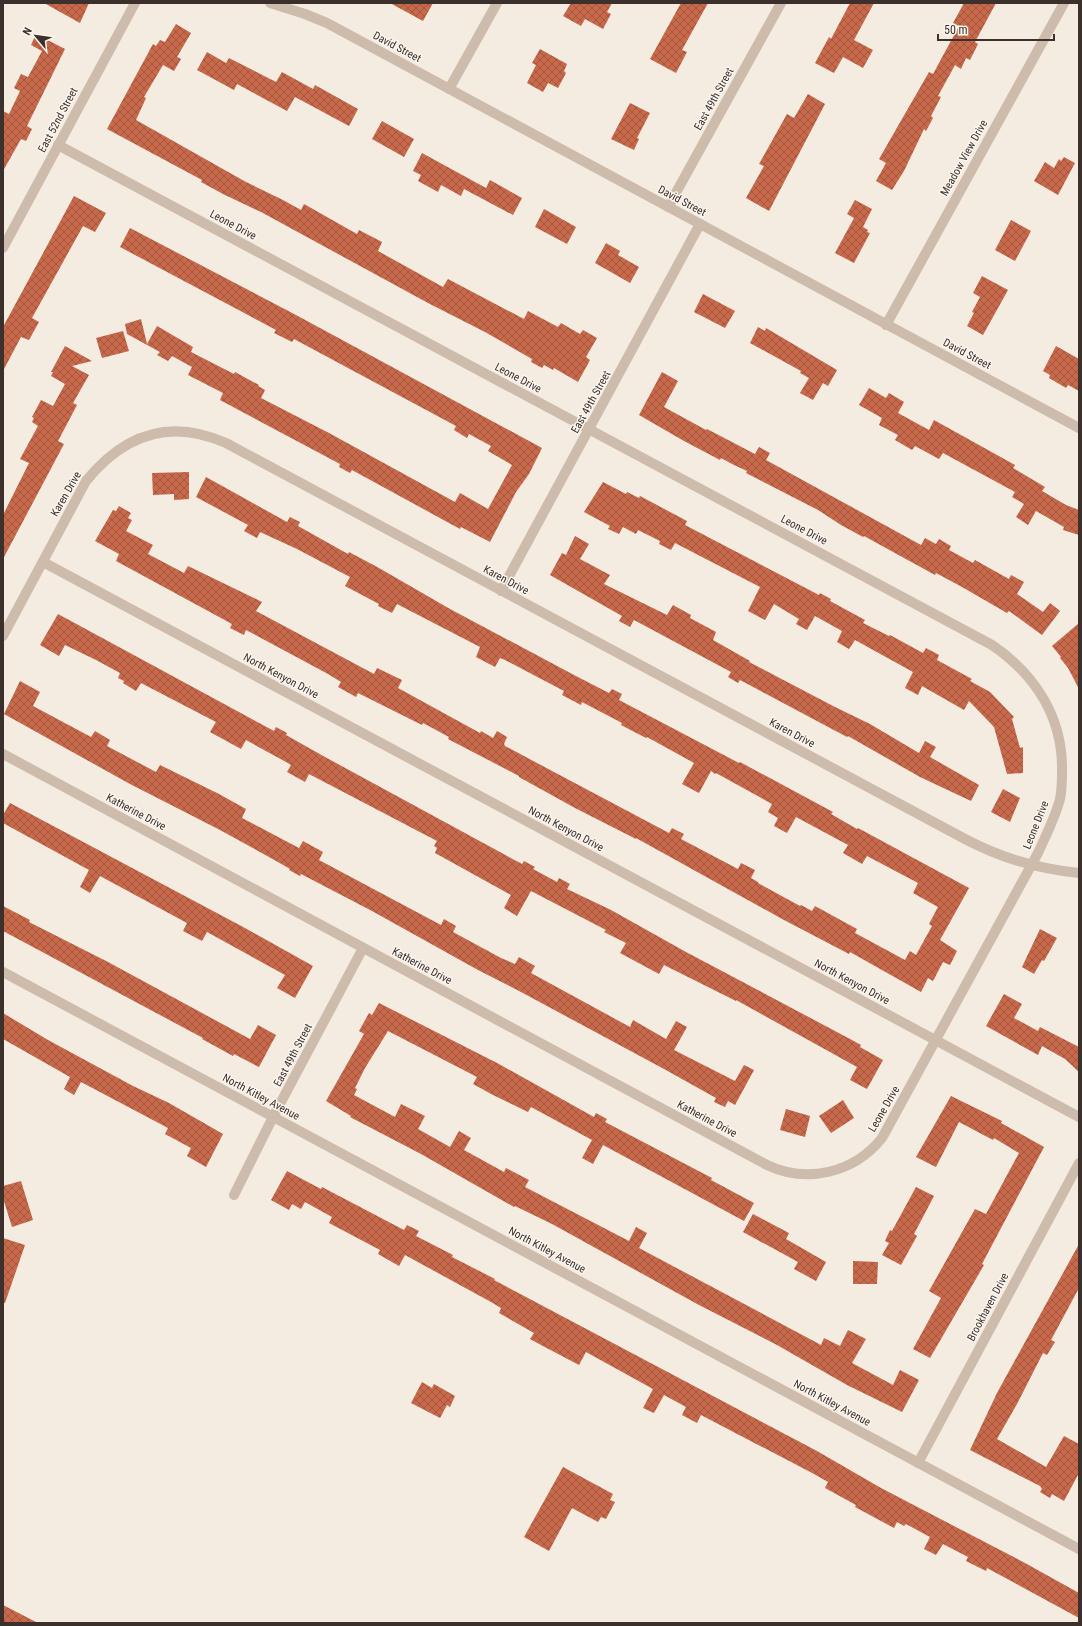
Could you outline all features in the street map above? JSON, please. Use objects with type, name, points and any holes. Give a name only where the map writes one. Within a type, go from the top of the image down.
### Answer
[{"type":"street","name":"East 52nd Street","points":[[3,248],[135,3]]},
{"type":"street","name":"David Street","points":[[270,3],[287,7],[322,20],[668,208],[1079,428]]},
{"type":"street","points":[[449,89],[497,3]]},
{"type":"street","name":"East 49th Street","points":[[668,208],[781,3]]},
{"type":"street","name":"Meadow View Drive","points":[[886,325],[1064,3]]},
{"type":"street","name":"Leone Drive","points":[[58,145],[590,428],[992,646],[1021,668],[1039,690],[1050,709],[1062,755],[1060,799],[1050,827],[1032,865],[882,1138],[861,1158],[849,1166],[836,1170]]},
{"type":"street","name":"East 49th Street","points":[[501,591],[700,224]]},
{"type":"street","name":"Karen Drive","points":[[3,636],[86,481],[100,463],[118,449],[152,434],[182,431],[197,433],[226,443],[965,840],[997,854],[1032,865],[1079,874]]},
{"type":"street","name":"North Kenyon Drive","points":[[43,562],[1079,1118]]},
{"type":"street","name":"Katherine Drive","points":[[3,754],[773,1168],[800,1174],[814,1175],[836,1170]]},
{"type":"street","name":"East 49th Street","points":[[234,1195],[273,1117],[364,948]]},
{"type":"street","name":"North Kitley Avenue","points":[[3,972],[1079,1549]]},
{"type":"street","name":"Brookhaven Drive","points":[[918,1463],[1079,1163]]},
{"type":"building","points":[[44,3],[89,3],[80,23]]},
{"type":"building","points":[[390,3],[433,3],[423,21]]},
{"type":"building","points":[[571,3],[612,3],[607,12],[611,14],[603,29],[585,19],[581,26],[563,16]]},
{"type":"building","points":[[681,3],[708,3],[682,50],[687,52],[676,73],[650,59]]},
{"type":"building","points":[[850,3],[874,3],[854,40],[873,50],[863,68],[843,57],[834,73],[815,63],[829,37],[831,39]]},
{"type":"building","points":[[964,3],[996,3],[975,42],[978,44],[970,60],[966,58],[961,69],[955,65],[938,96],[941,97],[931,116],[933,118],[926,131],[924,129],[904,171],[892,190],[876,181],[886,163],[879,159],[929,72],[933,74],[959,26],[953,23]]},
{"type":"building","points":[[176,24],[191,33],[177,57],[181,59],[174,71],[163,65],[144,97],[146,98],[136,120],[246,182],[301,210],[304,204],[357,234],[359,230],[382,242],[378,251],[443,287],[448,279],[524,319],[528,311],[558,327],[561,323],[580,334],[583,330],[597,338],[586,357],[590,360],[578,382],[554,368],[553,370],[544,365],[542,368],[531,362],[532,359],[485,332],[428,303],[261,212],[223,194],[201,182],[202,180],[107,129],[153,44],[156,46],[160,40],[165,42]]},
{"type":"building","points":[[36,34],[65,49],[27,126],[32,129],[26,141],[21,139],[3,171],[3,111],[9,114],[20,91],[14,88],[21,74],[28,77],[42,51],[31,45]]},
{"type":"building","points":[[540,49],[567,64],[564,71],[566,73],[558,88],[548,83],[543,92],[527,83],[536,65],[532,63]]},
{"type":"building","points":[[207,52],[226,63],[229,58],[276,82],[282,72],[313,89],[315,85],[358,109],[349,126],[295,97],[287,111],[237,84],[234,90],[197,70]]},
{"type":"building","points":[[808,94],[825,104],[769,211],[746,198],[764,166],[759,164],[787,114],[794,118]]},
{"type":"building","points":[[630,103],[650,113],[637,138],[639,139],[634,150],[611,139]]},
{"type":"building","points":[[382,121],[414,139],[404,157],[372,139]]},
{"type":"building","points":[[422,153],[486,188],[490,180],[522,198],[513,215],[464,189],[461,196],[441,185],[438,192],[418,181],[421,175],[413,171]]},
{"type":"building","points":[[1064,157],[1075,163],[1058,195],[1034,181],[1045,162],[1054,168],[1059,159],[1061,161]]},
{"type":"building","points":[[74,196],[106,213],[95,232],[83,226],[32,318],[39,322],[29,340],[21,337],[3,371],[3,327]]},
{"type":"building","points":[[855,200],[872,209],[863,227],[870,233],[854,263],[835,253],[854,218],[847,214]]},
{"type":"building","points":[[544,209],[576,227],[567,244],[535,227]]},
{"type":"building","points":[[1011,220],[1031,231],[1015,261],[995,250]]},
{"type":"building","points":[[130,228],[296,315],[542,448],[529,474],[516,492],[490,542],[461,527],[460,529],[352,470],[350,473],[339,467],[340,464],[220,400],[223,393],[188,375],[192,367],[172,356],[168,361],[157,355],[160,352],[127,334],[125,324],[141,319],[147,344],[157,326],[193,347],[191,352],[234,374],[235,372],[259,385],[258,386],[265,390],[261,398],[329,433],[455,502],[460,493],[488,509],[512,465],[488,451],[491,446],[469,434],[467,438],[454,430],[456,426],[294,339],[292,342],[274,333],[276,330],[120,247]]},
{"type":"building","points":[[606,243],[620,251],[618,255],[639,267],[630,283],[595,263]]},
{"type":"building","points":[[982,276],[1008,290],[983,335],[967,326],[980,297],[973,293]]},
{"type":"building","points":[[703,294],[735,311],[725,328],[694,312]]},
{"type":"building","points":[[758,327],[765,331],[766,328],[837,370],[828,386],[823,383],[813,400],[800,393],[809,378],[800,373],[801,371],[750,343]]},
{"type":"building","points":[[123,331],[129,351],[102,358],[96,338]]},
{"type":"building","points":[[65,346],[92,361],[72,366],[89,375],[73,403],[77,405],[58,441],[64,444],[3,559],[3,515],[29,463],[20,459],[38,426],[32,422],[34,418],[32,417],[41,400],[53,406],[65,384],[51,376],[53,372],[51,372]]},
{"type":"building","points":[[1056,346],[1079,359],[1079,391],[1068,385],[1066,388],[1049,378],[1050,375],[1043,371]]},
{"type":"building","points":[[662,372],[678,381],[664,407],[755,454],[759,447],[770,453],[766,460],[921,545],[925,538],[936,544],[939,539],[951,546],[949,550],[973,563],[975,560],[1009,579],[1011,575],[1024,582],[1017,594],[1043,612],[1050,603],[1060,611],[1042,635],[1009,611],[1007,613],[936,573],[935,575],[864,536],[863,537],[818,510],[746,473],[747,471],[721,458],[720,460],[639,415]]},
{"type":"building","points":[[869,388],[886,398],[889,393],[904,402],[898,413],[929,430],[934,420],[1015,465],[1013,468],[1045,487],[1042,491],[1066,505],[1079,510],[1079,535],[1063,530],[1064,527],[1036,511],[1028,525],[1016,517],[1024,504],[1012,497],[1015,492],[943,453],[939,459],[915,446],[912,450],[895,440],[898,435],[879,425],[882,418],[859,405]]},
{"type":"building","points":[[189,472],[189,499],[174,500],[174,494],[153,495],[152,473]]},
{"type":"building","points":[[206,477],[287,522],[290,517],[300,522],[298,526],[348,554],[349,552],[379,568],[450,609],[574,675],[609,693],[612,689],[622,694],[619,700],[739,763],[740,762],[833,812],[831,814],[857,829],[858,828],[969,888],[940,940],[957,951],[950,965],[943,962],[933,981],[928,978],[921,992],[850,952],[849,954],[784,920],[636,838],[575,808],[519,776],[448,739],[449,737],[423,723],[422,725],[358,693],[356,697],[338,687],[341,682],[328,674],[246,630],[244,635],[230,628],[232,624],[116,561],[119,554],[95,541],[113,510],[116,511],[119,506],[131,513],[128,518],[132,520],[126,531],[153,545],[148,554],[184,573],[188,566],[262,602],[256,611],[374,674],[377,668],[402,680],[398,688],[480,733],[481,731],[493,738],[497,731],[507,737],[504,744],[505,746],[669,833],[672,828],[684,834],[681,839],[738,869],[741,863],[755,870],[751,878],[800,906],[801,905],[812,911],[815,906],[857,929],[855,933],[905,960],[910,951],[916,955],[932,926],[929,924],[938,907],[913,893],[918,883],[867,856],[862,864],[843,853],[848,845],[796,817],[787,833],[774,826],[778,818],[768,812],[772,804],[716,773],[715,774],[711,771],[699,793],[682,784],[694,763],[647,737],[646,738],[621,725],[622,723],[582,702],[581,705],[562,695],[564,691],[505,660],[500,658],[495,667],[476,657],[480,647],[397,604],[392,613],[378,606],[379,604],[345,586],[350,577],[297,549],[260,532],[257,538],[244,531],[248,525],[196,497]]},
{"type":"building","points":[[603,482],[626,494],[627,492],[639,498],[640,496],[687,521],[685,525],[819,595],[820,593],[831,599],[830,601],[865,620],[863,623],[889,636],[890,635],[923,653],[926,648],[939,655],[937,660],[972,679],[970,681],[990,692],[1014,717],[1012,719],[1020,748],[1023,747],[1023,773],[1007,774],[994,727],[969,701],[964,710],[922,686],[918,695],[905,688],[913,672],[855,640],[849,649],[837,642],[842,631],[815,616],[807,630],[796,624],[799,619],[774,604],[765,620],[748,611],[760,587],[675,543],[671,550],[659,544],[660,541],[638,530],[636,534],[623,527],[619,534],[608,529],[610,526],[584,512]]},
{"type":"building","points":[[575,536],[589,544],[580,559],[610,575],[604,584],[667,615],[673,605],[691,615],[690,618],[716,632],[713,640],[750,661],[749,662],[870,724],[919,753],[925,741],[936,747],[930,757],[979,785],[971,801],[920,777],[848,736],[847,737],[740,680],[738,683],[728,677],[731,672],[634,620],[630,627],[619,621],[622,616],[550,575],[562,553],[566,555]]},
{"type":"building","points":[[58,614],[274,731],[276,727],[287,733],[286,735],[325,757],[522,864],[524,861],[535,867],[533,869],[557,882],[559,878],[570,884],[567,889],[611,910],[686,952],[861,1045],[860,1047],[883,1060],[867,1089],[850,1080],[857,1067],[736,1000],[664,965],[659,974],[620,953],[626,943],[604,932],[606,930],[531,891],[517,916],[504,908],[511,895],[435,853],[437,848],[434,846],[437,841],[309,774],[305,782],[287,772],[291,765],[246,740],[241,749],[210,732],[216,722],[141,683],[136,691],[118,678],[120,673],[96,660],[65,645],[59,656],[40,645]]},
{"type":"building","points":[[1079,623],[1079,689],[1068,668],[1052,646]]},
{"type":"building","points":[[20,681],[40,692],[33,706],[91,737],[95,731],[110,740],[107,746],[156,772],[160,765],[219,794],[246,809],[242,818],[299,848],[303,841],[323,852],[319,860],[441,925],[444,919],[456,926],[453,932],[501,958],[515,964],[519,957],[535,966],[531,973],[630,1027],[633,1020],[666,1039],[676,1021],[687,1027],[674,1050],[735,1081],[744,1065],[754,1070],[735,1105],[728,1101],[725,1107],[714,1102],[716,1098],[664,1069],[478,970],[372,911],[301,874],[300,876],[220,830],[130,784],[4,714]]},
{"type":"building","points":[[1003,789],[1020,798],[1010,822],[991,812]]},
{"type":"building","points":[[10,803],[245,928],[313,966],[295,998],[277,988],[285,975],[207,932],[202,941],[183,931],[187,923],[100,876],[90,893],[80,887],[89,870],[3,823],[3,815]]},
{"type":"building","points":[[3,906],[30,920],[29,922],[108,962],[250,1039],[258,1025],[276,1035],[259,1067],[234,1054],[233,1056],[202,1039],[203,1038],[3,931]]},
{"type":"building","points":[[1040,929],[1057,938],[1044,961],[1042,960],[1034,974],[1022,967]]},
{"type":"building","points":[[1004,994],[1022,1004],[1014,1018],[1038,1031],[1040,1027],[1079,1047],[1079,1072],[1065,1059],[1042,1046],[1038,1055],[986,1026]]},
{"type":"building","points":[[379,1003],[499,1064],[594,1117],[596,1113],[607,1119],[605,1122],[712,1178],[711,1180],[754,1203],[744,1221],[603,1145],[593,1164],[582,1158],[592,1140],[531,1107],[528,1112],[493,1095],[473,1084],[477,1077],[388,1031],[365,1068],[355,1088],[357,1089],[354,1095],[395,1117],[401,1104],[425,1116],[418,1129],[450,1147],[459,1131],[471,1138],[464,1150],[504,1172],[506,1168],[529,1180],[525,1187],[629,1241],[636,1227],[647,1233],[639,1248],[821,1345],[824,1338],[840,1346],[848,1330],[866,1339],[852,1363],[893,1385],[900,1370],[919,1380],[902,1412],[847,1385],[777,1345],[699,1305],[552,1224],[515,1206],[514,1207],[421,1154],[350,1117],[351,1116],[326,1101],[364,1034],[359,1031],[369,1013],[372,1015]]},
{"type":"building","points":[[3,1013],[48,1040],[133,1086],[169,1103],[223,1134],[206,1167],[187,1156],[191,1148],[165,1134],[168,1128],[81,1082],[74,1095],[64,1089],[70,1077],[3,1039]]},
{"type":"building","points":[[951,1096],[1002,1121],[1001,1123],[1044,1147],[982,1264],[984,1265],[930,1358],[913,1349],[941,1298],[929,1291],[975,1209],[986,1214],[1019,1153],[994,1138],[993,1140],[959,1122],[936,1167],[916,1157]]},
{"type":"building","points":[[843,1100],[854,1118],[831,1133],[819,1116]]},
{"type":"building","points":[[786,1109],[810,1116],[805,1137],[780,1130]]},
{"type":"building","points":[[287,1171],[321,1189],[322,1187],[404,1230],[407,1225],[419,1231],[416,1236],[453,1255],[452,1257],[817,1451],[881,1488],[1025,1563],[1079,1593],[1079,1618],[987,1568],[986,1571],[966,1561],[968,1557],[943,1544],[936,1555],[924,1549],[930,1537],[906,1524],[904,1526],[897,1522],[894,1528],[855,1507],[856,1505],[825,1488],[828,1482],[701,1415],[697,1423],[682,1415],[686,1407],[664,1395],[654,1413],[643,1408],[653,1389],[586,1352],[579,1365],[541,1345],[530,1339],[534,1333],[499,1313],[501,1308],[405,1255],[399,1266],[378,1254],[380,1250],[329,1223],[332,1217],[305,1202],[301,1209],[292,1204],[289,1210],[271,1200]]},
{"type":"building","points":[[21,1181],[33,1220],[12,1227],[3,1198],[3,1186]]},
{"type":"building","points":[[916,1187],[934,1196],[914,1234],[917,1236],[901,1265],[882,1255],[889,1243],[885,1241],[890,1230],[892,1231]]},
{"type":"building","points":[[753,1214],[789,1233],[786,1239],[826,1262],[816,1281],[794,1269],[798,1262],[743,1232]]},
{"type":"building","points":[[3,1238],[25,1245],[5,1303],[3,1303]]},
{"type":"building","points":[[1079,1244],[1079,1288],[1051,1340],[1055,1342],[1047,1355],[1043,1353],[997,1439],[1046,1467],[1064,1436],[1079,1444],[1079,1473],[1064,1501],[1052,1494],[1050,1498],[1040,1492],[1042,1489],[1040,1486],[970,1450],[997,1393]]},
{"type":"building","points":[[853,1261],[878,1262],[877,1284],[853,1284]]},
{"type":"building","points":[[422,1382],[432,1388],[434,1384],[455,1396],[450,1407],[447,1405],[440,1418],[411,1403]]},
{"type":"building","points":[[563,1467],[613,1494],[610,1500],[615,1502],[606,1519],[601,1517],[598,1522],[572,1508],[549,1551],[524,1537]]},
{"type":"building","points":[[3,1605],[38,1623],[3,1623]]}]
